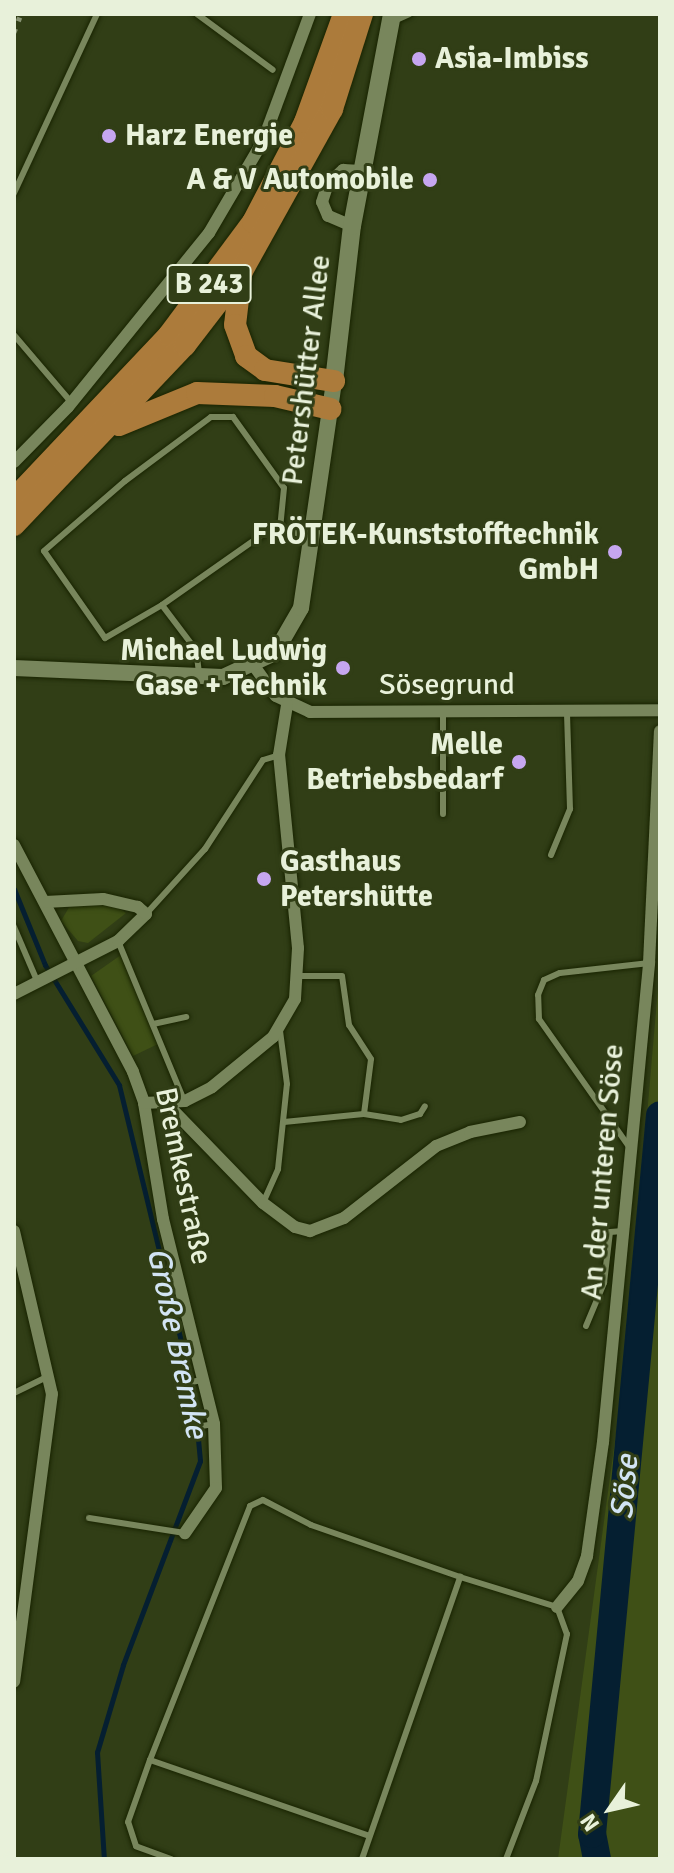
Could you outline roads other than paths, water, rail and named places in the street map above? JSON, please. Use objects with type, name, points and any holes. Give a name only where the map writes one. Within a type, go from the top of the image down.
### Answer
[{"type":"highway","name":"B 243","points":[[14,525],[185,345],[242,271],[320,133],[351,22]]},
{"type":"highway","name":"B 243","points":[[14,499],[169,335],[246,233],[305,122],[351,22]]},
{"type":"highway","points":[[242,271],[235,325],[246,356],[265,370],[334,381]]},
{"type":"highway","points":[[101,436],[140,413],[197,393],[275,396],[331,409]]},
{"type":"main road","name":"Petershütter Allee","points":[[334,381],[352,226],[391,18]]},
{"type":"street","points":[[14,462],[72,403],[223,211],[289,83],[310,14]]},
{"type":"street","points":[[352,226],[328,216],[322,202],[328,184],[343,170],[362,171]]},
{"type":"street","name":"Petershütter Allee","points":[[14,668],[223,677],[254,666],[275,653],[290,633],[301,608],[334,381]]},
{"type":"street","points":[[144,1103],[185,1101],[237,1069],[280,1026],[295,999],[297,976],[279,755],[287,705],[254,666]]},
{"type":"street","name":"Sösegrund","points":[[287,705],[310,712],[660,710]]},
{"type":"street","name":"An der unteren Söse","points":[[557,1607],[578,1581],[587,1556],[649,963],[660,731]]},
{"type":"street","name":"Bremkestraße","points":[[14,845],[133,1072],[144,1103],[188,1344],[209,1425],[216,1488],[185,1533]]},
{"type":"street","points":[[14,994],[118,941],[146,914],[138,907],[103,899],[45,902]]},
{"type":"street","points":[[167,1104],[263,1203],[295,1227],[325,1227],[387,1189],[436,1146],[470,1132],[520,1122]]},
{"type":"street","points":[[14,1231],[51,1375],[14,1682]]},
{"type":"lane","points":[[14,193],[97,14]]},
{"type":"lane","points":[[197,14],[273,70]]},
{"type":"lane","points":[[391,18],[410,14]]},
{"type":"lane","points":[[14,335],[72,403]]},
{"type":"lane","points":[[280,529],[284,488],[233,417],[211,417],[44,551],[105,638],[162,605],[266,532],[280,529],[313,537]]},
{"type":"lane","points":[[162,605],[196,650],[199,677]]},
{"type":"lane","points":[[443,711],[443,814]]},
{"type":"lane","points":[[551,855],[570,809],[567,712]]},
{"type":"lane","points":[[146,914],[205,849],[263,760],[279,755]]},
{"type":"lane","points":[[14,927],[42,981]]},
{"type":"lane","points":[[118,941],[185,1101]]},
{"type":"lane","points":[[631,1149],[539,1019],[538,995],[544,980],[560,973],[649,963]]},
{"type":"lane","points":[[297,976],[342,976],[349,1025],[371,1059],[364,1114]]},
{"type":"lane","points":[[153,1024],[186,1017]]},
{"type":"lane","points":[[263,1203],[278,1169],[284,1122],[287,1084],[280,1026]]},
{"type":"lane","points":[[284,1122],[364,1114],[401,1120],[420,1114],[425,1106]]},
{"type":"lane","points":[[586,1326],[604,1283],[610,1232],[623,1231]]},
{"type":"lane","points":[[175,1347],[188,1344]]},
{"type":"lane","points":[[14,1393],[51,1375]]},
{"type":"lane","points":[[181,1384],[198,1381]]},
{"type":"lane","points":[[189,1428],[209,1425]]},
{"type":"lane","points":[[171,1859],[136,1846],[128,1822],[250,1506],[263,1500],[311,1525],[557,1607],[567,1634],[536,1781],[506,1859]]},
{"type":"lane","points":[[89,1518],[169,1527],[185,1533]]},
{"type":"lane","points":[[362,1859],[460,1577]]},
{"type":"lane","points":[[150,1760],[369,1836]]},
{"type":"waterway","name":"Große Bremke","points":[[14,889],[45,965],[119,1085],[194,1396],[200,1461],[123,1665],[97,1752],[104,1859]]},
{"type":"waterway","name":"Söse","points":[[597,1859],[592,1834],[660,1115]]},
{"type":"railway","points":[[14,32],[21,14]]},
{"type":"place","name":"Asia-Imbiss","points":[[419,59]]},
{"type":"place","name":"Harz Energie","points":[[109,136]]},
{"type":"place","name":"A & V Automobile","points":[[430,180]]},
{"type":"place","name":"FRÖTEK-Kunststofftechnik GmbH","points":[[615,552]]},
{"type":"place","name":"Michael Ludwig Gase + Technik","points":[[343,668]]},
{"type":"place","name":"Melle Betriebsbedarf","points":[[519,762]]},
{"type":"place","name":"Gasthaus Petershütte","points":[[264,879]]}]
